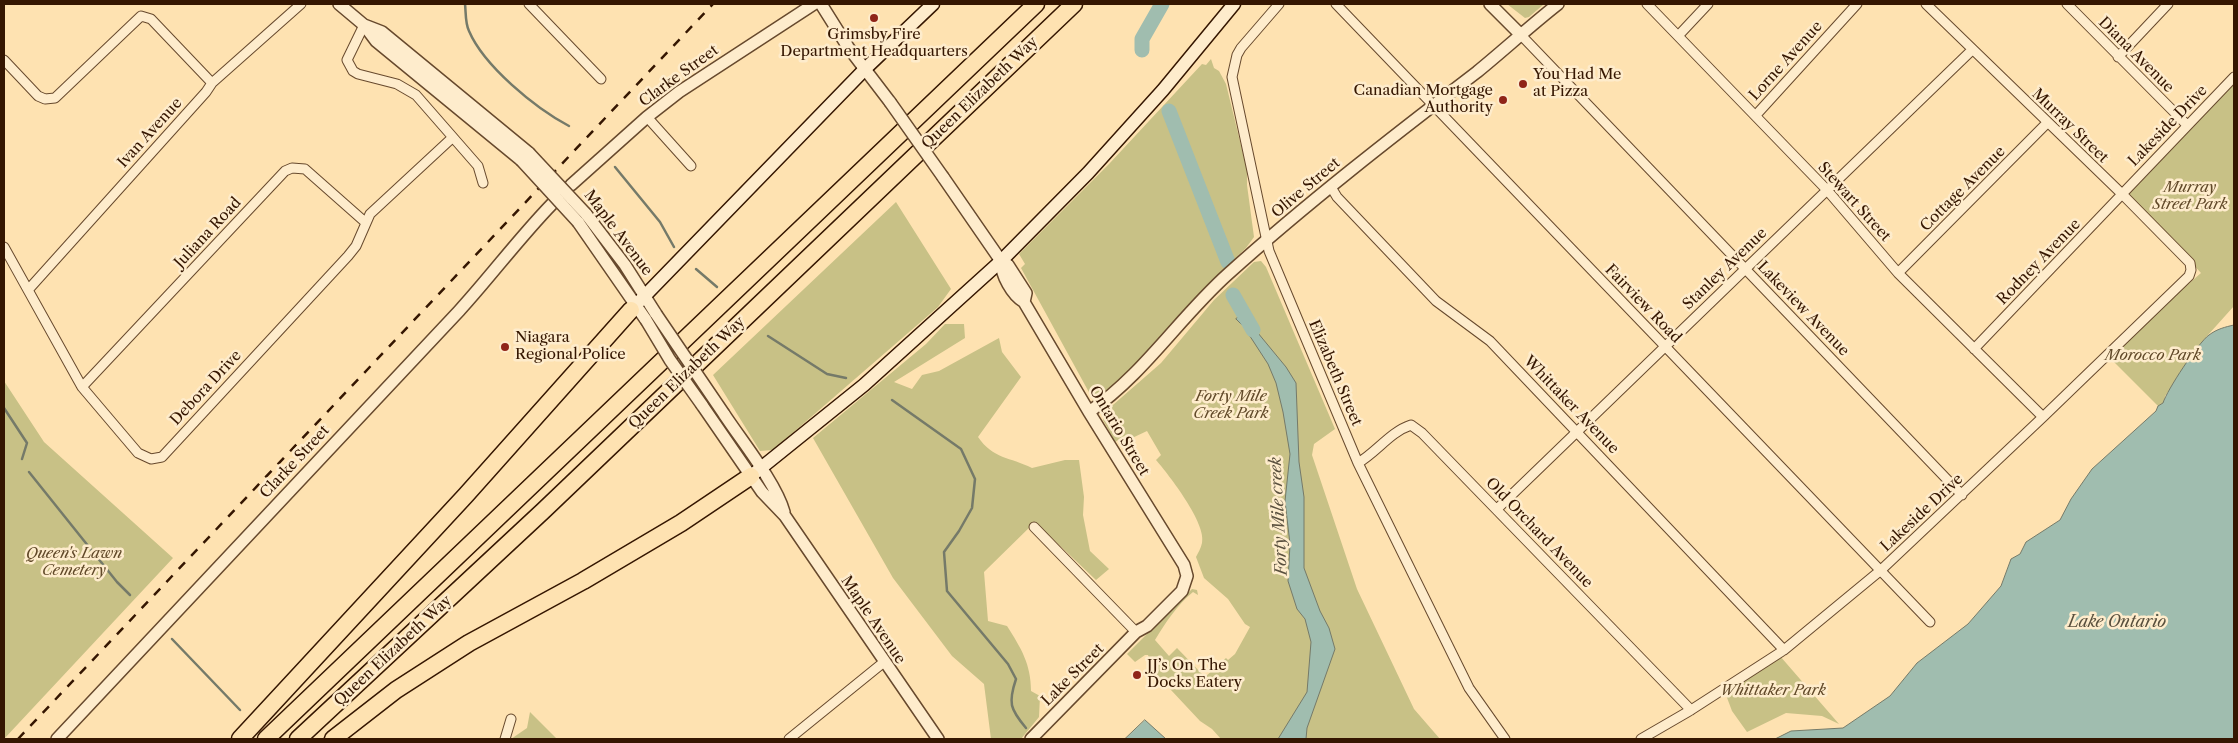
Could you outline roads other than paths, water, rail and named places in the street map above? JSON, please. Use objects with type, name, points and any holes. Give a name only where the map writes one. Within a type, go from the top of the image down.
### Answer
[{"type":"highway","name":"Queen Elizabeth Way","points":[[266,739],[1036,4]]},
{"type":"highway","name":"Queen Elizabeth Way","points":[[298,739],[550,504],[1074,4]]},
{"type":"highway","points":[[240,739],[466,495],[637,303]]},
{"type":"highway","points":[[332,739],[396,690],[469,643],[584,581],[681,523],[756,472]]},
{"type":"main road","points":[[637,303],[866,68],[933,4]]},
{"type":"main road","points":[[756,472],[864,386],[1000,261],[1100,159],[1163,90],[1234,4]]},
{"type":"street","name":"Ivan Avenue","points":[[28,290],[212,83],[301,4]]},
{"type":"street","name":"Maple Avenue","points":[[339,4],[364,24],[376,41],[525,157],[582,218],[637,303],[651,317],[724,414],[756,472],[762,492],[785,516],[938,739]]},
{"type":"street","points":[[529,4],[601,79]]},
{"type":"street","name":"Clarke Street","points":[[571,186],[647,117],[710,70],[814,4]]},
{"type":"street","name":"Ontario Street","points":[[821,4],[860,66],[866,68],[1000,261],[1001,271],[1019,299],[1024,302],[1089,412],[1184,565],[1187,576]]},
{"type":"street","name":"Elizabeth Street","points":[[1279,4],[1241,48],[1237,55],[1232,77],[1266,241],[1358,463],[1469,688],[1505,739]]},
{"type":"street","name":"Fairview Road","points":[[1336,4],[1930,622]]},
{"type":"street","points":[[1490,4],[1520,34]]},
{"type":"street","name":"Olive Street","points":[[1089,412],[1122,388],[1197,305],[1226,276],[1266,241],[1432,104],[1478,71],[1558,4]]},
{"type":"street","name":"Stewart Street","points":[[1647,4],[1756,115],[1826,190],[1898,273],[2043,417]]},
{"type":"street","points":[[1678,36],[1708,4]]},
{"type":"street","name":"Lorne Avenue","points":[[1756,115],[1857,4]]},
{"type":"street","name":"Murray Street","points":[[1926,4],[2122,194],[2190,263],[2192,270]]},
{"type":"street","name":"Diana Avenue","points":[[2067,4],[2187,125]]},
{"type":"street","points":[[2118,57],[2168,4]]},
{"type":"street","points":[[4,60],[38,96],[45,99],[55,98],[141,16],[151,19],[212,83]]},
{"type":"street","points":[[364,24],[347,60],[353,71],[408,88],[478,166],[483,184]]},
{"type":"street","name":"Lakeview Avenue","points":[[1520,34],[1962,495]]},
{"type":"street","name":"Stanley Avenue","points":[[1497,509],[1972,50]]},
{"type":"street","name":"Lakeside Drive","points":[[2122,194],[2234,77]]},
{"type":"street","points":[[647,117],[691,166]]},
{"type":"street","name":"Cottage Avenue","points":[[1898,273],[2047,123]]},
{"type":"street","name":"Debora Drive","points":[[4,247],[82,387],[138,453],[151,459],[162,456],[348,256],[356,246],[370,214],[452,138]]},
{"type":"street","name":"Juliana Road","points":[[82,387],[285,171],[292,168],[306,169],[365,222]]},
{"type":"street","name":"Whittaker Avenue","points":[[1330,187],[1337,197],[1436,301],[1490,341],[1784,650]]},
{"type":"street","name":"Rodney Avenue","points":[[1974,349],[2122,194]]},
{"type":"street","name":"Clarke Street","points":[[58,739],[459,311],[493,274],[529,228],[552,204]]},
{"type":"street","name":"Lakeside Drive","points":[[1641,739],[1691,710],[1784,650],[1881,570],[2043,417],[2189,276],[2192,270]]},
{"type":"street","name":"Maple Avenue","points":[[651,317],[670,360],[714,422],[756,472]]},
{"type":"street","name":"Old Orchard Avenue","points":[[1358,463],[1400,428],[1411,425],[1422,433],[1691,710]]},
{"type":"street","points":[[1034,527],[1136,632]]},
{"type":"street","name":"Lake Street","points":[[1031,739],[1136,632],[1142,622],[1187,576]]},
{"type":"street","points":[[789,739],[884,662]]},
{"type":"street","points":[[505,739],[511,720]]},
{"type":"water","points":[[1247,311],[1251,315],[1253,327],[1286,367],[1296,383],[1299,462],[1304,497],[1304,568],[1320,611],[1329,628],[1335,649],[1307,728],[1306,739],[1278,739],[1307,692],[1311,642],[1305,619],[1297,609],[1288,581],[1290,544],[1285,501],[1290,454],[1283,412],[1276,383],[1268,364],[1244,327],[1236,319]]},
{"type":"water","name":"Lake Ontario","points":[[2234,325],[2234,739],[1775,739],[1791,731],[1843,728],[1890,696],[1917,663],[1968,624],[2001,586],[2011,559],[2020,554],[2026,542],[2060,520],[2071,499],[2092,469],[2163,403],[2183,367],[2204,340],[2215,331]]},
{"type":"water","points":[[1145,720],[1166,739],[1125,739]]},
{"type":"waterway","points":[[465,4],[468,28],[486,58],[498,72],[526,97],[569,126]]},
{"type":"waterway","name":"Forty Mile creek","points":[[1142,50],[1142,39],[1162,4]]},
{"type":"waterway","name":"Forty Mile creek","points":[[1169,111],[1228,262]]},
{"type":"waterway","points":[[615,167],[660,222],[674,247]]},
{"type":"waterway","points":[[696,269],[717,287]]},
{"type":"waterway","name":"Forty Mile creek","points":[[1233,295],[1253,330]]},
{"type":"waterway","points":[[768,336],[827,374],[846,378]]},
{"type":"waterway","points":[[892,400],[961,449],[975,479],[972,508],[944,552],[947,591],[1008,664],[1016,679],[1011,700],[1012,705],[1026,728]]},
{"type":"waterway","points":[[4,408],[27,443],[22,459]]},
{"type":"waterway","points":[[29,472],[117,582],[130,595]]},
{"type":"waterway","points":[[172,639],[240,710]]},
{"type":"railway","points":[[18,739],[713,4]]},
{"type":"place","name":"Grimsby Fire Department Headquarters","points":[[874,18]]},
{"type":"place","name":"You Had Me at Pizza","points":[[1523,84]]},
{"type":"place","name":"Canadian Mortgage Authority","points":[[1503,100]]},
{"type":"place","name":"Niagara Regional Police","points":[[505,347]]},
{"type":"place","name":"JJ’s On The Docks Eatery","points":[[1137,675]]},
{"type":"park label","name":"Murray Street Park","points":[[2190,196]]},
{"type":"park label","name":"Morocco Park","points":[[2153,356]]},
{"type":"park label","name":"Forty Mile Creek Park","points":[[1231,406]]},
{"type":"park label","name":"Queen's Lawn Cemetery","points":[[74,562]]},
{"type":"park label","name":"Whittaker Park","points":[[1773,691]]}]
